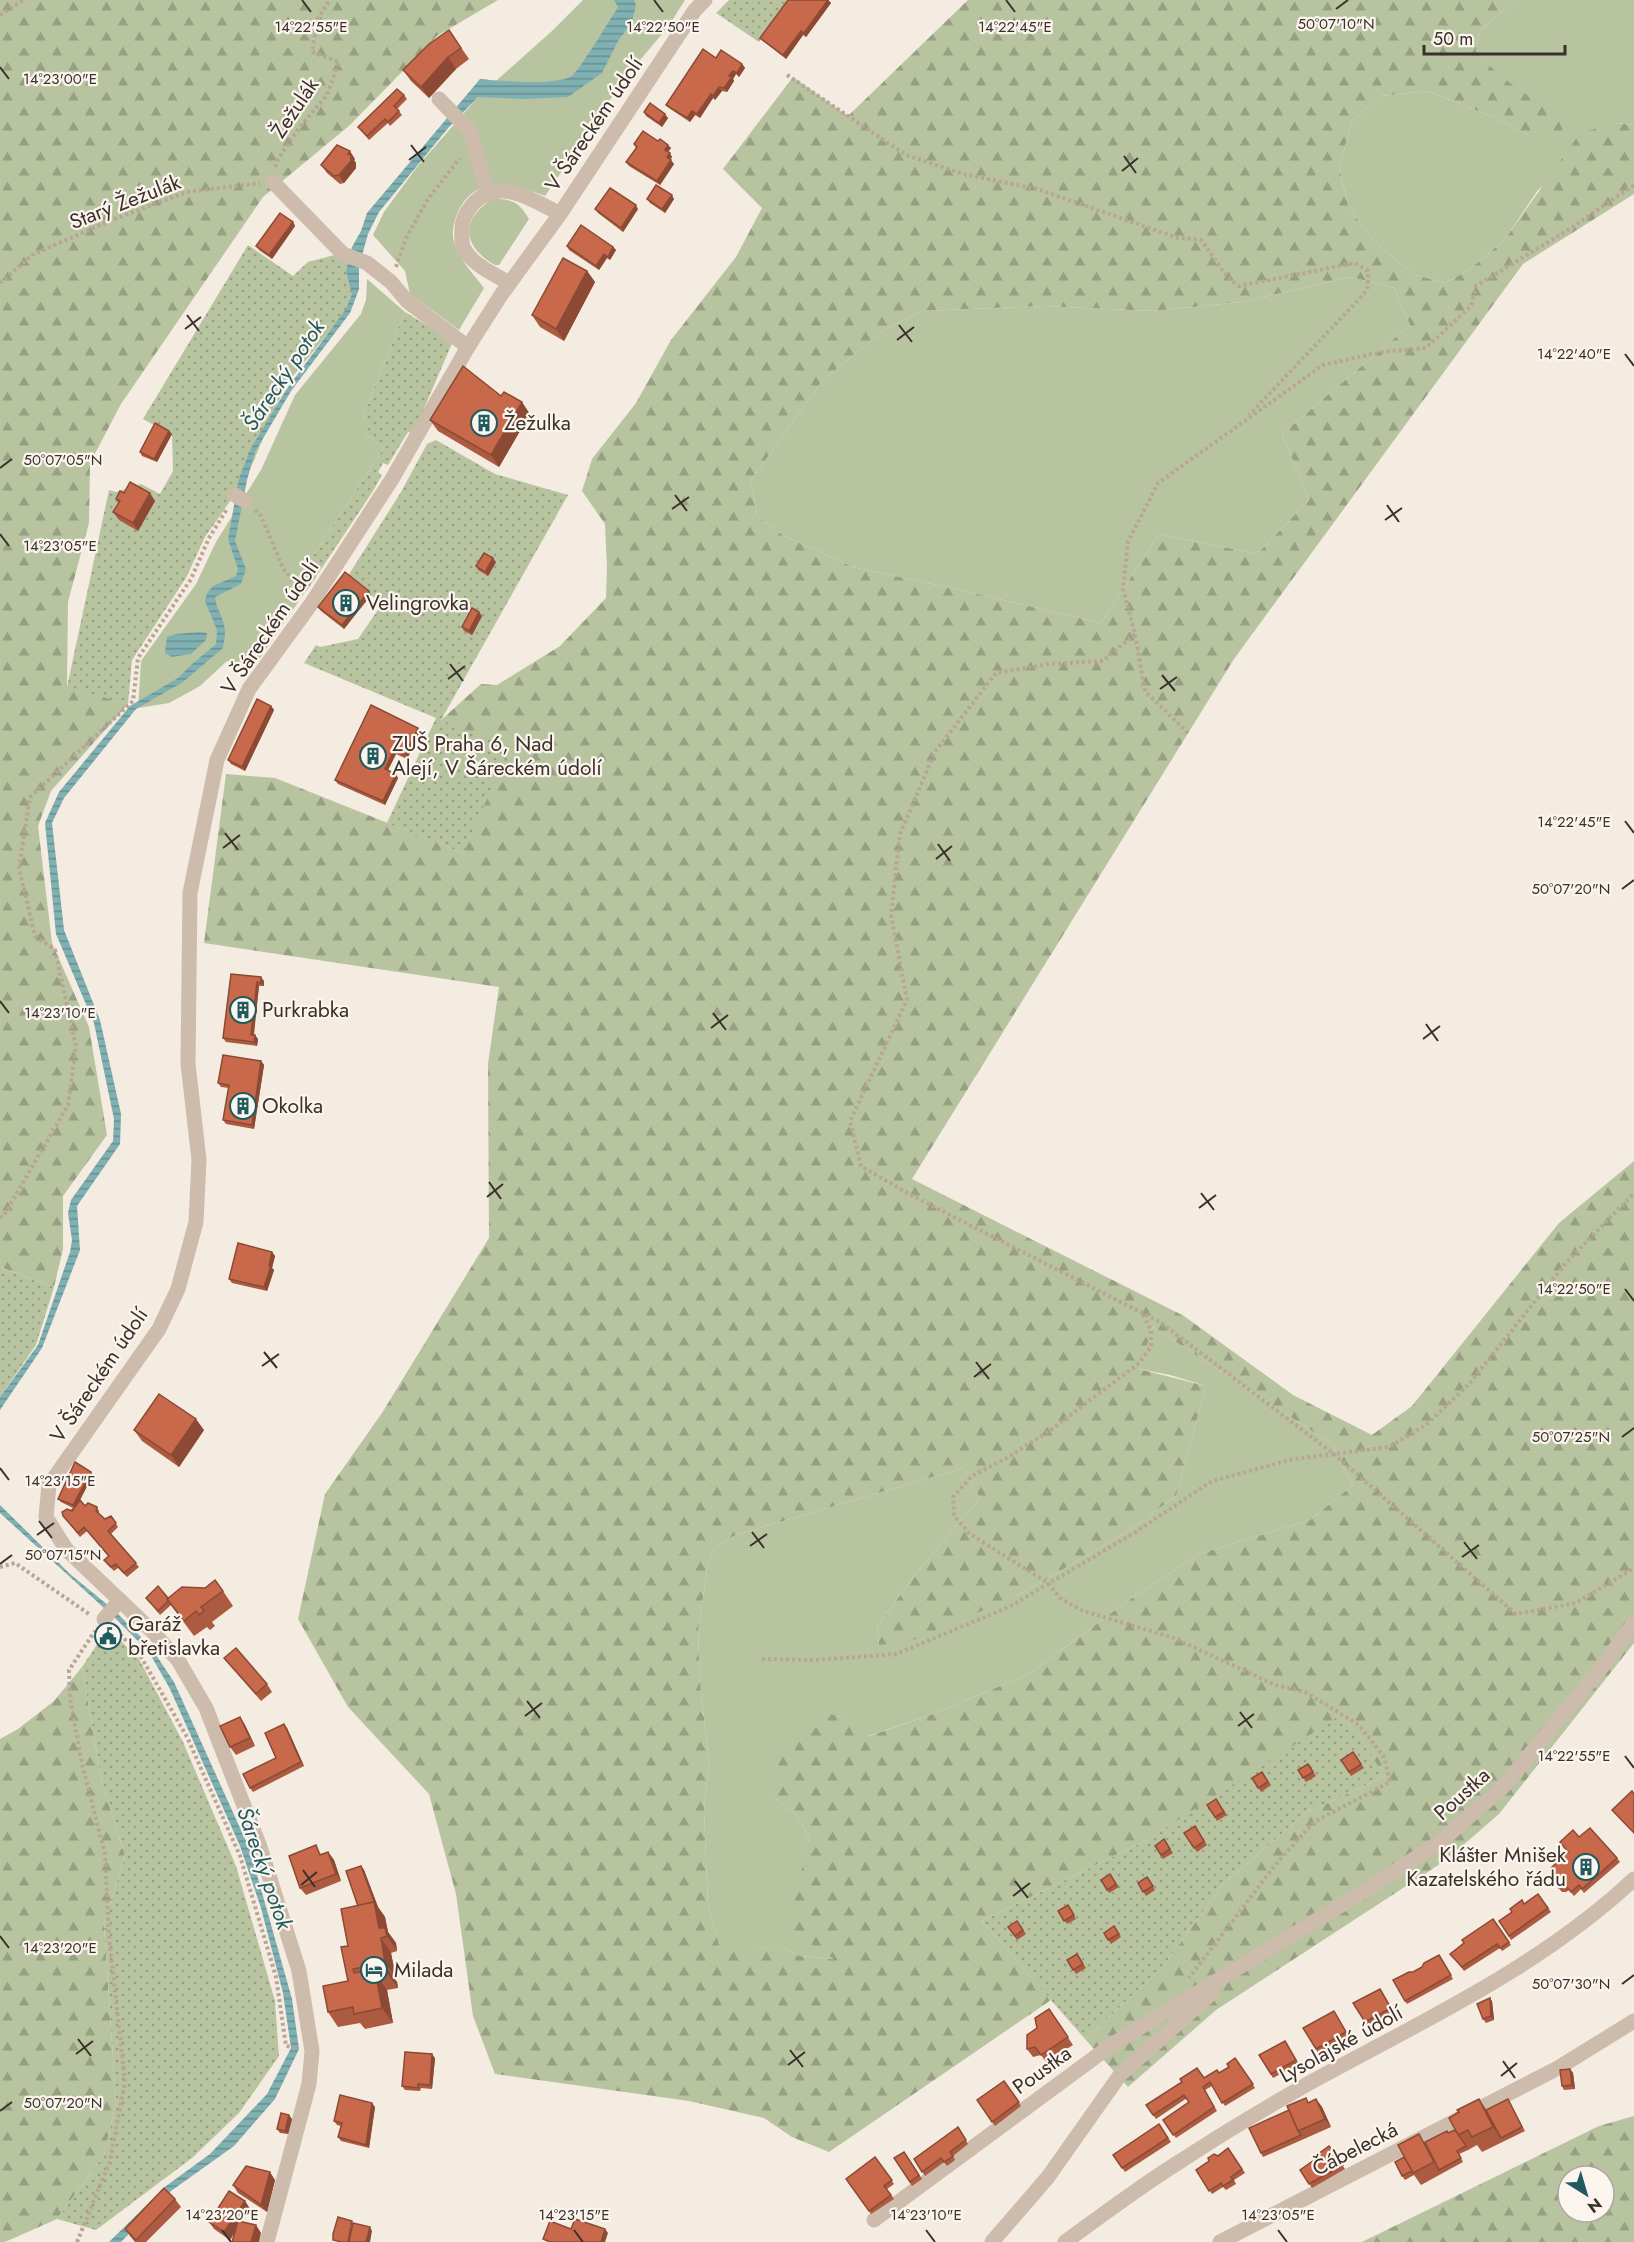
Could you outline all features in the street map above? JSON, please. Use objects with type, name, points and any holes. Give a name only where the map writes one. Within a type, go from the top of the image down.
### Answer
[{"type":"street","name":"V Šáreckém údolí","points":[[267,2242],[309,2084],[312,2051],[307,2012],[296,1960],[260,1847],[206,1708],[178,1660],[66,1549],[46,1516],[46,1500],[49,1485],[159,1329],[178,1289],[196,1222],[199,1160],[188,1064],[190,893],[217,760],[249,689],[311,604],[392,479],[468,347],[509,283],[560,214],[696,10],[705,0]]},
{"type":"street","points":[[439,99],[470,131],[488,195],[470,205],[460,224],[463,249],[476,263],[509,283]]},
{"type":"street","points":[[273,182],[343,254],[367,263],[391,282],[407,301],[468,347]]},
{"type":"street","name":"V Šáreckém údolí","points":[[488,195],[504,191],[530,199],[560,214]]},
{"type":"street","points":[[104,1619],[118,1602]]},
{"type":"street","name":"Poustka","points":[[874,2220],[1113,2044],[1363,1892],[1440,1842],[1503,1787],[1601,1668],[1634,1623]]},
{"type":"street","name":"Lysolajské údolí","points":[[1065,2242],[1193,2153],[1304,2087],[1464,2001],[1542,1952],[1618,1894],[1634,1879]]},
{"type":"street","name":"Poustka","points":[[992,2242],[1048,2177],[1120,2075],[1242,1966]]},
{"type":"street","name":"Čábelecká","points":[[1220,2242],[1558,2068],[1634,2021]]},
{"type":"path","points":[[0,15],[23,0]]},
{"type":"path","name":"Žežulák","points":[[273,182],[272,175],[279,159],[299,128],[327,95],[339,62],[312,52],[318,18],[330,0]]},
{"type":"path","points":[[787,75],[906,155],[963,174],[1037,189],[1178,238],[1201,240],[1221,270],[1239,286],[1354,262],[1368,272],[1368,286],[1364,294],[1242,422]]},
{"type":"path","points":[[391,282],[406,238],[428,199],[473,143]]},
{"type":"path","name":"Starý Žežulák","points":[[0,283],[32,255],[107,222],[187,192],[273,182]]},
{"type":"path","points":[[1188,733],[1145,691],[1135,634],[1123,589],[1128,542],[1158,483],[1323,365],[1381,352],[1426,348],[1471,306],[1476,286],[1568,230],[1634,185]]},
{"type":"path","points":[[0,1218],[3,1217],[68,1105],[76,1047],[55,950],[35,936],[19,868],[30,797],[133,701],[138,658],[191,579],[209,538],[240,498],[261,516],[283,568],[311,604]]},
{"type":"path","points":[[1135,634],[1103,661],[1047,664],[996,673],[935,752],[900,834],[891,915],[907,1000],[850,1121],[861,1166],[911,1195],[1160,1322],[1334,1454],[1516,1614],[1576,1603],[1634,1568]]},
{"type":"path","points":[[762,1659],[815,1660],[896,1654],[1009,1607],[1134,1533],[1212,1481],[1294,1460],[1389,1447],[1426,1425],[1469,1384],[1565,1264],[1634,1193]]},
{"type":"path","points":[[1142,1313],[1151,1330],[1151,1347],[1137,1365],[1052,1429],[1007,1458],[972,1476],[953,1497],[954,1516],[970,1534],[1048,1584],[1060,1598],[1083,1611],[1174,1638],[1275,1685],[1305,1692],[1359,1725],[1384,1757],[1390,1782],[1314,1822],[1276,1864],[1189,1977],[1187,1999]]},
{"type":"path","points":[[0,1567],[15,1563],[90,1615],[104,1619],[141,1655],[187,1737],[240,1856],[276,1977],[286,2046],[312,2051]]},
{"type":"path","points":[[77,2242],[110,2161],[125,2082],[109,1936],[105,1854],[82,1764],[70,1698],[69,1670],[104,1619]]},
{"type":"green space","points":[[0,0],[498,0],[437,36],[350,125],[263,197],[121,404],[90,463],[89,523],[68,602],[67,686],[128,704],[51,791],[38,826],[52,943],[89,1027],[107,1135],[63,1196],[63,1249],[54,1287],[0,1267]]},
{"type":"green space","points":[[583,0],[685,0],[668,27],[624,79],[545,196],[507,185],[495,185],[473,192],[464,201],[457,214],[453,238],[462,260],[484,288],[459,330],[410,294],[405,271],[373,235],[384,212],[417,167],[478,97]]},
{"type":"green space","points":[[729,0],[794,0],[781,18],[806,37],[777,16],[759,42],[716,13]]},
{"type":"green space","points":[[968,0],[1516,0],[1479,32],[1476,52],[1514,86],[1557,113],[1564,134],[1528,135],[1493,117],[1428,91],[1380,96],[1352,122],[1339,167],[1348,205],[1364,229],[1380,247],[1416,275],[1445,283],[1469,270],[1505,239],[1580,133],[1616,123],[1634,125],[1634,194],[1523,264],[1234,659],[912,1179],[1184,1316],[1293,1395],[1372,1435],[1412,1406],[1559,1223],[1634,1161],[1634,1643],[1499,1814],[1446,1860],[1216,2010],[1128,2087],[1085,2039],[1161,1969],[1223,1884],[1306,1813],[1385,1776],[1147,1840],[982,1921],[1051,2000],[829,2152],[792,2137],[764,2118],[689,2101],[495,2074],[473,2016],[456,1894],[429,1794],[348,1707],[298,1619],[325,1494],[382,1413],[489,1238],[488,1064],[499,987],[204,943],[226,774],[275,778],[463,853],[441,720],[481,684],[497,685],[560,646],[606,598],[605,524],[582,491],[592,459],[636,403],[671,340],[736,257],[762,208],[723,169],[793,77],[848,116]],"holes":[[[1351,277],[1394,288],[1410,325],[1282,434],[1309,500],[1257,554],[1159,534],[1101,623],[853,567],[784,536],[757,515],[751,480],[823,380],[887,328],[921,311],[1045,306],[1153,311],[1242,302]],[[1153,1327],[1332,1444],[1353,1485],[1310,1520],[1199,1554],[1126,1602],[1029,1674],[933,1714],[869,1736],[837,1715],[810,1714],[782,1749],[771,1794],[798,1817],[809,1838],[788,1930],[834,1959],[800,1956],[782,1947],[720,1948],[708,1905],[704,1812],[709,1759],[701,1693],[698,1631],[707,1570],[715,1546],[736,1535],[963,1468],[980,1498],[914,1576],[877,1627],[879,1645],[911,1641],[1019,1595],[1128,1531],[1176,1496],[1206,1386],[1139,1369]]]},
{"type":"green space","points":[[1516,0],[1634,0],[1634,125],[1616,123],[1538,190],[1505,239],[1469,270],[1445,283],[1416,275],[1380,247],[1364,229],[1348,205],[1339,167],[1352,122],[1380,96],[1428,91],[1493,117],[1528,135],[1522,93],[1498,76],[1476,52],[1479,32]]},
{"type":"green space","points":[[493,199],[515,203],[529,219],[499,265],[484,258],[476,250],[469,233],[474,215]]},
{"type":"green space","points":[[248,245],[293,276],[308,262],[338,254],[352,266],[352,304],[284,387],[252,465],[205,537],[186,578],[132,660],[128,704],[67,687],[109,490],[116,492],[141,484],[160,494],[173,471],[172,435],[143,419]]},
{"type":"green space","points":[[1351,277],[1394,288],[1410,325],[1282,434],[1309,500],[1257,554],[1159,534],[1101,623],[853,567],[784,536],[757,515],[751,480],[823,380],[887,328],[921,311],[1045,306],[1153,311],[1242,302]]},
{"type":"green space","points":[[367,279],[405,312],[363,417],[373,423],[365,433],[384,448],[299,577],[297,587],[305,592],[253,668],[227,661],[200,686],[169,703],[138,708],[141,661],[196,584],[216,542],[261,470],[295,395],[361,314],[366,300]]},
{"type":"green space","points":[[405,312],[453,341],[413,434],[408,432],[388,465],[383,463],[378,472],[382,475],[373,491],[306,592],[297,588],[299,577],[384,448],[365,433],[372,423],[363,417]]},
{"type":"green space","points":[[436,440],[495,474],[568,495],[441,720],[510,747],[463,853],[387,823],[436,718],[304,663],[316,645],[320,647],[358,639],[382,604],[348,576],[401,492],[427,444]]},
{"type":"green space","points":[[0,1267],[54,1287],[36,1345],[0,1397]]},
{"type":"green space","points":[[1153,1327],[1332,1444],[1353,1485],[1310,1520],[1199,1554],[1126,1602],[1029,1674],[933,1714],[868,1736],[837,1715],[771,1794],[798,1817],[809,1838],[801,1876],[835,1959],[800,1956],[782,1947],[720,1949],[708,1905],[704,1812],[709,1759],[701,1693],[698,1631],[707,1570],[715,1546],[736,1535],[963,1468],[980,1498],[914,1576],[877,1627],[879,1645],[1019,1595],[1128,1531],[1176,1496],[1206,1386],[1170,1375],[1139,1369]]},
{"type":"green space","points":[[108,1628],[139,1659],[183,1742],[236,1866],[275,2001],[279,2056],[239,2113],[192,2158],[96,2230],[57,2219],[104,2155],[116,2103],[104,1923],[125,1856],[102,1782],[82,1667]]},
{"type":"green space","points":[[82,1667],[102,1782],[125,1856],[104,1923],[116,2103],[104,2155],[57,2219],[5,2242],[0,2242],[0,1739],[18,1729],[54,1701]]},
{"type":"green space","points":[[1342,1714],[1385,1776],[1306,1813],[1223,1884],[1161,1969],[1085,2039],[982,1921],[1147,1840]]},
{"type":"green space","points":[[1634,2116],[1634,2242],[1362,2242],[1599,2126]]},
{"type":"water","points":[[614,0],[634,0],[636,5],[632,22],[618,41],[602,73],[568,97],[524,99],[478,97],[449,127],[379,212],[368,234],[359,266],[359,289],[350,313],[291,391],[255,452],[235,541],[246,569],[241,584],[215,597],[225,627],[223,648],[183,682],[136,709],[64,798],[52,823],[64,930],[100,1020],[121,1114],[120,1144],[77,1206],[80,1250],[42,1348],[0,1410],[0,1397],[38,1345],[70,1252],[72,1240],[68,1213],[71,1200],[113,1141],[114,1119],[94,1023],[56,934],[45,823],[59,792],[130,706],[178,678],[216,644],[217,630],[205,601],[207,593],[213,586],[236,576],[238,569],[228,539],[239,478],[251,448],[286,390],[346,309],[352,294],[346,271],[352,247],[367,213],[480,79],[541,82],[572,76],[618,7]]},
{"type":"water","points":[[207,633],[206,640],[191,654],[172,657],[165,653],[167,637]]},
{"type":"water","points":[[0,1505],[70,1574],[115,1611],[150,1646],[174,1682],[250,1850],[292,1999],[299,2049],[275,2099],[234,2146],[171,2191],[121,2242],[109,2242],[166,2186],[210,2154],[267,2094],[291,2048],[283,1993],[261,1908],[240,1846],[170,1689],[149,1652],[0,1513]]},
{"type":"building","points":[[788,0],[828,0],[804,33],[801,31],[783,55],[760,38]]},
{"type":"building","points":[[449,30],[461,48],[448,57],[421,87],[403,70],[429,44]]},
{"type":"building","points":[[703,49],[716,58],[721,50],[742,64],[737,73],[733,71],[729,76],[732,77],[724,88],[719,87],[697,114],[692,111],[687,118],[666,105]]},
{"type":"building","points":[[397,89],[404,95],[394,106],[399,111],[388,122],[385,119],[367,136],[358,127]]},
{"type":"building","points":[[650,103],[665,114],[659,123],[644,112]]},
{"type":"building","points":[[643,131],[668,145],[665,150],[670,153],[667,157],[671,160],[657,181],[626,162],[637,147],[634,144]]},
{"type":"building","points":[[337,145],[350,151],[348,154],[351,155],[351,161],[339,175],[334,176],[321,165]]},
{"type":"building","points":[[656,185],[672,195],[662,209],[647,199]]},
{"type":"building","points":[[610,188],[636,205],[621,228],[595,209]]},
{"type":"building","points":[[280,213],[293,222],[269,255],[256,246]]},
{"type":"building","points":[[581,225],[613,247],[608,257],[604,254],[596,266],[567,246]]},
{"type":"building","points":[[563,258],[587,271],[556,329],[532,315]]},
{"type":"building","name":"Žežulka","points":[[463,366],[501,396],[504,392],[522,402],[491,455],[430,420]]},
{"type":"building","points":[[155,423],[169,431],[154,459],[140,452]]},
{"type":"building","points":[[130,482],[150,493],[133,523],[113,512],[120,501],[116,499],[120,491],[124,493]]},
{"type":"building","points":[[484,553],[493,558],[485,572],[476,566]]},
{"type":"building","name":"Velingrovka","points":[[345,572],[369,591],[342,625],[318,607]]},
{"type":"building","points":[[472,608],[479,612],[469,631],[462,627]]},
{"type":"building","points":[[257,699],[271,706],[242,767],[228,760]]},
{"type":"building","name":"ZUŠ Praha 6, Nad Alejí, V Šáreckém údolí","points":[[371,705],[418,728],[405,755],[394,750],[385,769],[396,774],[383,801],[335,780]]},
{"type":"building","name":"Purkrabka","points":[[231,974],[261,977],[261,983],[257,982],[251,1035],[255,1035],[254,1042],[223,1038]]},
{"type":"building","name":"Okolka","points":[[223,1055],[261,1061],[252,1125],[223,1120],[229,1085],[218,1083]]},
{"type":"building","points":[[238,1243],[272,1252],[269,1266],[271,1266],[264,1287],[229,1279]]},
{"type":"building","points":[[159,1394],[196,1419],[171,1455],[134,1430]]},
{"type":"building","points":[[75,1462],[91,1472],[73,1505],[58,1499]]},
{"type":"building","points":[[80,1500],[85,1506],[88,1503],[97,1507],[96,1511],[105,1519],[111,1516],[116,1523],[108,1531],[136,1563],[124,1573],[116,1564],[111,1567],[104,1560],[109,1556],[84,1527],[78,1533],[63,1516],[62,1512],[67,1509],[72,1511]]},
{"type":"building","points":[[215,1580],[223,1591],[201,1607],[204,1611],[199,1615],[196,1611],[184,1621],[167,1599],[182,1587],[205,1588]]},
{"type":"building","points":[[158,1586],[168,1601],[158,1611],[146,1598]]},
{"type":"building","points":[[236,1648],[267,1684],[256,1694],[224,1658]]},
{"type":"building","points":[[240,1717],[250,1738],[230,1747],[220,1726]]},
{"type":"building","points":[[284,1724],[301,1762],[250,1788],[243,1774],[276,1758],[265,1733]]},
{"type":"building","points":[[1353,1752],[1361,1764],[1349,1772],[1341,1760]]},
{"type":"building","points":[[1308,1764],[1313,1772],[1303,1778],[1298,1770]]},
{"type":"building","points":[[1262,1772],[1268,1782],[1258,1788],[1252,1778]]},
{"type":"building","points":[[1632,1791],[1634,1794],[1634,1833],[1612,1810]]},
{"type":"building","points":[[1216,1799],[1224,1812],[1215,1817],[1207,1805]]},
{"type":"building","points":[[1195,1826],[1204,1841],[1194,1848],[1184,1833]]},
{"type":"building","name":"Klášter Mnišek Kazatelského řádu","points":[[1590,1828],[1617,1858],[1582,1889],[1579,1885],[1571,1892],[1566,1886],[1559,1888],[1552,1880],[1556,1874],[1551,1868],[1568,1852],[1560,1842],[1573,1830],[1579,1837]]},
{"type":"building","points":[[1164,1839],[1170,1849],[1161,1855],[1155,1846]]},
{"type":"building","points":[[316,1845],[320,1855],[328,1852],[336,1874],[300,1888],[289,1856]]},
{"type":"building","points":[[361,1866],[375,1904],[374,1902],[358,1906],[346,1871]]},
{"type":"building","points":[[1110,1874],[1116,1884],[1107,1890],[1101,1880]]},
{"type":"building","points":[[1147,1877],[1153,1886],[1143,1892],[1138,1883]]},
{"type":"building","points":[[1538,1894],[1548,1908],[1509,1936],[1499,1921],[1512,1912],[1510,1909],[1522,1900],[1524,1904]]},
{"type":"building","points":[[374,1902],[379,1928],[385,1928],[387,1936],[381,1938],[385,1963],[353,1969],[354,1973],[386,1967],[387,1973],[376,1975],[382,2008],[354,2014],[353,2007],[328,2012],[323,1986],[348,1981],[341,1947],[348,1946],[341,1909]]},
{"type":"building","points":[[1068,1905],[1074,1915],[1064,1921],[1058,1911]]},
{"type":"building","points":[[1493,1919],[1509,1942],[1500,1948],[1497,1944],[1462,1967],[1450,1954],[1464,1943],[1462,1940]]},
{"type":"building","points":[[1017,1921],[1023,1930],[1015,1936],[1008,1927]]},
{"type":"building","points":[[1114,1926],[1119,1934],[1108,1940],[1104,1933]]},
{"type":"building","points":[[1077,1954],[1083,1964],[1073,1970],[1067,1960]]},
{"type":"building","points":[[1439,1955],[1451,1975],[1405,2001],[1393,1980],[1413,1972]]},
{"type":"building","points":[[1380,1989],[1391,2008],[1365,2022],[1353,2003]]},
{"type":"building","points":[[1490,1998],[1491,2016],[1483,2019],[1477,2004]]},
{"type":"building","points":[[1049,2009],[1068,2037],[1041,2055],[1035,2047],[1027,2049],[1027,2035],[1037,2028],[1035,2018]]},
{"type":"building","points":[[1334,2011],[1346,2032],[1316,2049],[1303,2028]]},
{"type":"building","points":[[1285,2041],[1296,2060],[1271,2074],[1259,2055]]},
{"type":"building","points":[[405,2052],[432,2054],[430,2085],[418,2084],[418,2088],[402,2086]]},
{"type":"building","points":[[1235,2058],[1253,2084],[1222,2103],[1210,2082],[1203,2087],[1214,2107],[1173,2135],[1163,2120],[1189,2102],[1184,2095],[1153,2115],[1146,2105],[1182,2082],[1180,2079],[1197,2068],[1204,2078],[1217,2070],[1219,2073],[1229,2067],[1227,2064]]},
{"type":"building","points":[[1570,2069],[1572,2085],[1562,2086],[1560,2070]]},
{"type":"building","points":[[1004,2081],[1019,2102],[992,2122],[977,2100]]},
{"type":"building","points":[[340,2095],[372,2103],[366,2145],[338,2137],[342,2123],[334,2121]]},
{"type":"building","points":[[1306,2098],[1308,2103],[1316,2099],[1325,2119],[1298,2131],[1287,2106]]},
{"type":"building","points":[[1479,2099],[1493,2127],[1472,2137],[1468,2130],[1458,2135],[1449,2118],[1459,2112],[1457,2110]]},
{"type":"building","points":[[1508,2099],[1522,2127],[1501,2138],[1486,2110]]},
{"type":"building","points":[[1289,2110],[1301,2135],[1261,2153],[1249,2128]]},
{"type":"building","points":[[281,2113],[289,2115],[285,2131],[277,2129]]},
{"type":"building","points":[[1159,2124],[1168,2138],[1122,2168],[1113,2155]]},
{"type":"building","points":[[958,2127],[966,2140],[950,2152],[953,2156],[944,2162],[941,2158],[922,2172],[914,2159]]},
{"type":"building","points":[[1455,2130],[1466,2146],[1457,2151],[1461,2158],[1439,2170],[1425,2142],[1447,2131],[1448,2133]]},
{"type":"building","points":[[1419,2134],[1434,2162],[1413,2173],[1398,2145]]},
{"type":"building","points":[[1329,2146],[1343,2165],[1309,2184],[1300,2170],[1320,2156],[1318,2154]]},
{"type":"building","points":[[1228,2148],[1242,2169],[1231,2177],[1233,2180],[1223,2186],[1221,2183],[1209,2191],[1196,2170],[1209,2161],[1208,2158],[1214,2154],[1218,2156]]},
{"type":"building","points":[[904,2152],[919,2175],[910,2182],[894,2158]]},
{"type":"building","points":[[875,2157],[892,2180],[884,2186],[891,2195],[869,2211],[846,2179]]},
{"type":"building","points":[[1404,2157],[1412,2171],[1402,2176],[1395,2162]]},
{"type":"building","points":[[246,2166],[270,2172],[261,2205],[233,2185]]},
{"type":"building","points":[[164,2188],[175,2199],[136,2240],[125,2229]]},
{"type":"building","points":[[229,2191],[245,2201],[224,2232],[209,2222]]},
{"type":"building","points":[[338,2217],[352,2221],[348,2242],[333,2240]]},
{"type":"building","points":[[575,2219],[605,2229],[601,2242],[550,2242],[543,2239],[550,2221],[571,2229]]},
{"type":"building","points":[[238,2221],[256,2225],[251,2242],[232,2242]]},
{"type":"building","points":[[353,2223],[370,2227],[366,2242],[349,2242]]},
{"type":"place","name":"Žežulka","points":[[484,423]]},
{"type":"place","name":"Velingrovka","points":[[346,603]]},
{"type":"place","name":"ZUŠ Praha 6, Nad Alejí, V Šáreckém údolí","points":[[373,756]]},
{"type":"place","name":"Purkrabka","points":[[243,1010]]},
{"type":"place","name":"Okolka","points":[[243,1106]]},
{"type":"place","name":"Garáž břetislavka","points":[[108,1636]]},
{"type":"place","name":"Klášter Mnišek Kazatelského řádu","points":[[1586,1867]]},
{"type":"place","name":"Milada","points":[[374,1970]]},
{"type":"water label","name":"Šárecký potok","points":[[283,375]]},
{"type":"water label","name":"Šárecký potok","points":[[265,1868]]}]
